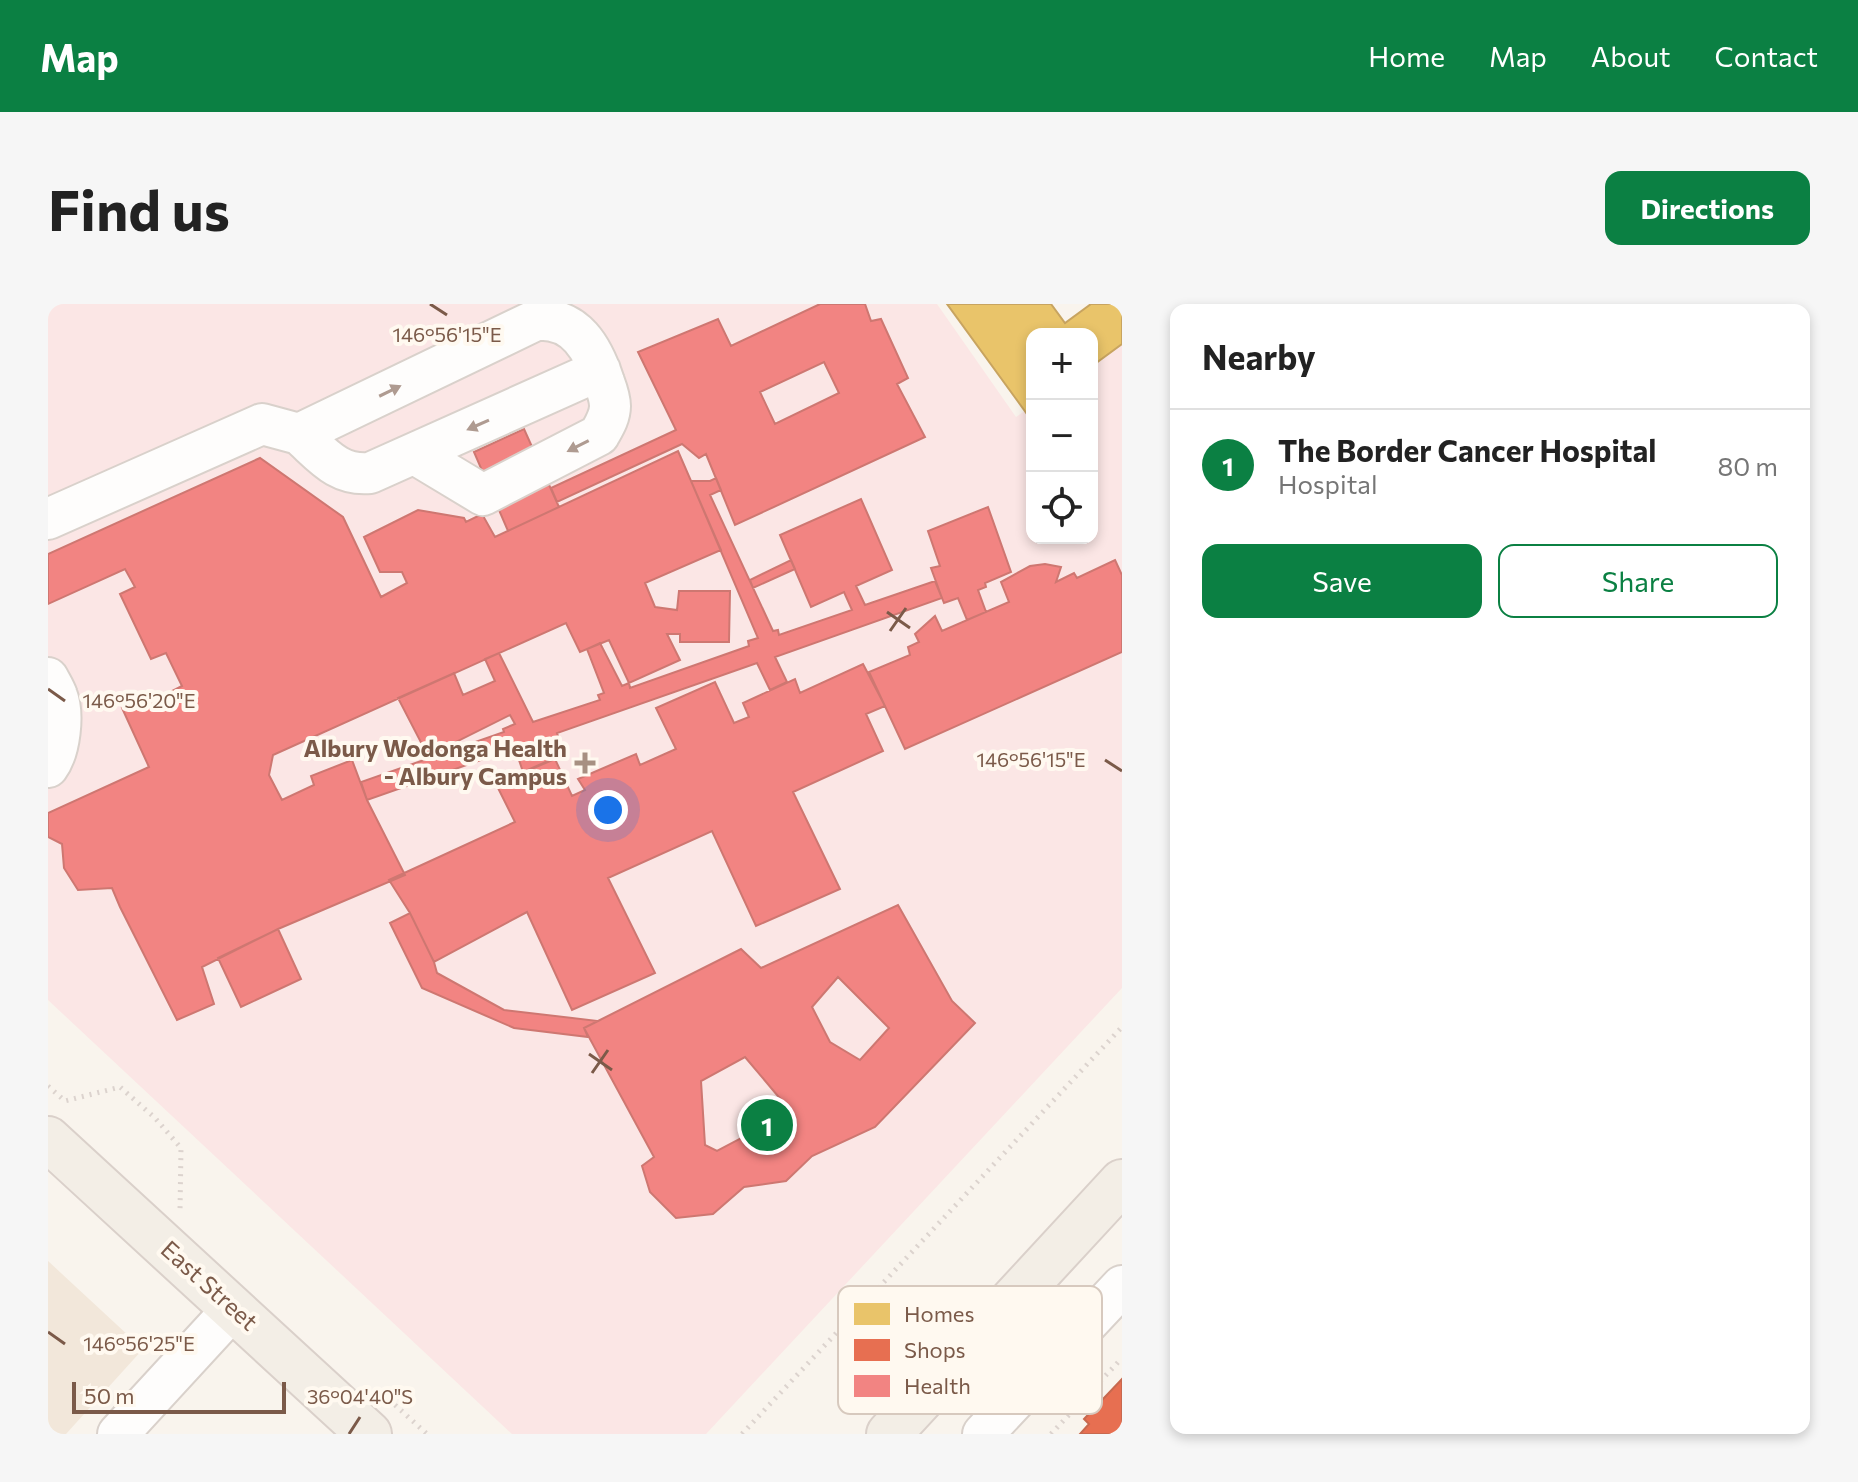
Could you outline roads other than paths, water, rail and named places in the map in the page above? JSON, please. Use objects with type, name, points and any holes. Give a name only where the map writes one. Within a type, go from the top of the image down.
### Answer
[{"type":"main road","name":"East Street","points":[[48,1139],[361,1422]]},
{"type":"main road","points":[[1026,1286],[1122,1182]]},
{"type":"main road","points":[[889,1434],[907,1414]]},
{"type":"street","points":[[48,519],[262,424],[310,430],[536,320],[551,319],[579,334],[588,344],[600,370],[610,407],[608,420],[599,435],[483,495],[415,454]]},
{"type":"street","points":[[310,430],[336,467],[355,474],[370,473],[600,370]]},
{"type":"street","points":[[48,678],[58,699],[60,724],[57,746],[48,767]]},
{"type":"street","points":[[1102,1307],[1122,1286]]},
{"type":"street","points":[[118,1434],[233,1309]]},
{"type":"street","points":[[983,1434],[1002,1414]]},
{"type":"place","name":"Albury Wodonga Health - Albury Campus","points":[[585,763]]},
{"type":"place","name":"The Border Cancer Hospital","points":[[767,1125]]}]
